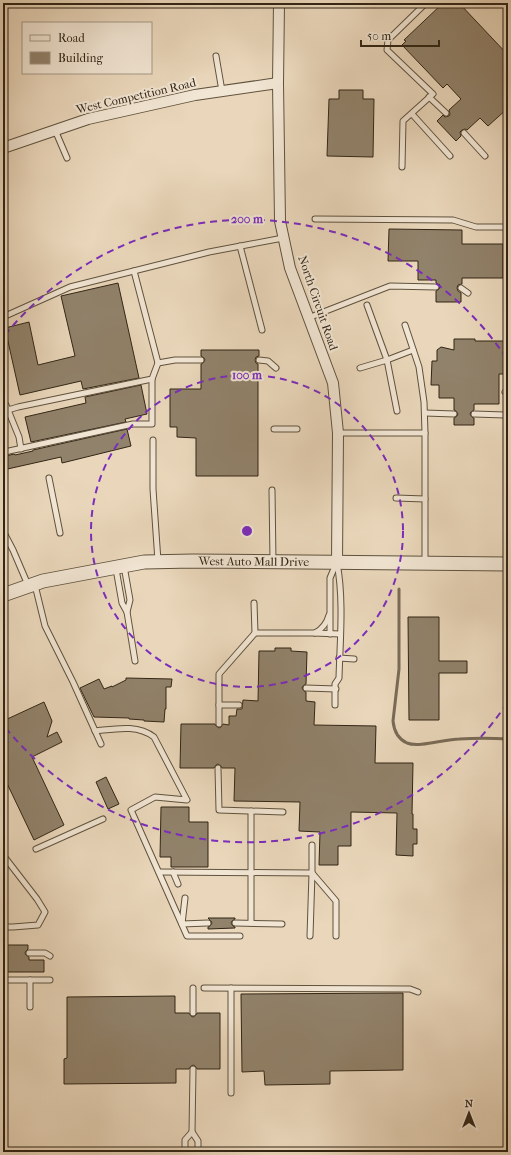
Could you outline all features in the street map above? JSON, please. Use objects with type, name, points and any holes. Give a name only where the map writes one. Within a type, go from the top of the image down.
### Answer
[{"type":"street","name":"North Circuit Road","points":[[279,3],[278,83],[280,221],[290,268],[332,383],[338,433],[337,562]]},
{"type":"street","name":"West Competition Road","points":[[3,148],[88,118],[195,95],[278,83]]},
{"type":"street","name":"West Auto Mall Drive","points":[[3,595],[43,581],[144,562],[193,561],[508,564]]},
{"type":"lane","points":[[402,167],[403,121],[432,94],[387,50],[388,40],[426,3]]},
{"type":"lane","points":[[216,56],[222,91]]},
{"type":"lane","points":[[430,97],[446,113]]},
{"type":"lane","points":[[412,114],[450,156]]},
{"type":"lane","points":[[55,130],[67,158]]},
{"type":"lane","points":[[464,133],[485,156]]},
{"type":"lane","points":[[316,219],[453,220],[476,228],[508,228]]},
{"type":"lane","points":[[3,317],[70,287],[209,252],[283,238]]},
{"type":"lane","points":[[240,246],[262,330]]},
{"type":"lane","points":[[3,454],[9,451],[133,424],[152,424],[152,379],[158,363],[134,271]]},
{"type":"lane","points":[[308,318],[390,286],[436,288]]},
{"type":"lane","points":[[462,288],[468,293]]},
{"type":"lane","points":[[367,305],[387,360],[397,411]]},
{"type":"lane","points":[[405,325],[419,367],[424,402],[426,499],[425,563]]},
{"type":"lane","points":[[360,368],[413,350]]},
{"type":"lane","points":[[158,363],[175,360],[201,360]]},
{"type":"lane","points":[[258,360],[268,361],[276,368]]},
{"type":"lane","points":[[8,410],[152,379]]},
{"type":"lane","points":[[3,401],[19,437],[21,449]]},
{"type":"lane","points":[[425,414],[454,414]]},
{"type":"lane","points":[[474,414],[505,415]]},
{"type":"lane","points":[[274,429],[297,429]]},
{"type":"lane","points":[[338,433],[425,433]]},
{"type":"lane","points":[[153,440],[153,489],[158,562]]},
{"type":"lane","points":[[49,478],[60,533]]},
{"type":"lane","points":[[272,490],[273,562]]},
{"type":"lane","points":[[396,498],[426,499]]},
{"type":"lane","points":[[3,531],[31,585],[45,626],[73,682],[101,744]]},
{"type":"lane","points":[[330,634],[330,578],[337,562]]},
{"type":"lane","points":[[335,705],[336,686],[339,678],[340,634],[340,577],[337,562]]},
{"type":"lane","points":[[120,567],[130,600],[127,612]]},
{"type":"lane","points":[[120,567],[122,603],[127,612],[135,661]]},
{"type":"lane","points":[[220,724],[219,674],[255,633],[254,603]]},
{"type":"lane","points":[[314,633],[321,630],[328,618],[330,607]]},
{"type":"lane","points":[[255,633],[340,634]]},
{"type":"lane","points":[[339,658],[354,659]]},
{"type":"lane","points":[[331,678],[336,686]]},
{"type":"lane","points":[[306,688],[336,686]]},
{"type":"lane","points":[[220,705],[239,705]]},
{"type":"lane","points":[[95,731],[126,728],[136,729],[149,733],[154,737],[187,800],[155,797],[131,810],[187,936],[240,936]]},
{"type":"lane","points":[[218,768],[220,810],[283,812]]},
{"type":"lane","points":[[251,811],[251,923]]},
{"type":"lane","points":[[36,849],[103,819]]},
{"type":"lane","points":[[310,936],[312,845]]},
{"type":"lane","points":[[3,855],[37,900],[44,912],[38,925],[3,927]]},
{"type":"lane","points":[[159,872],[312,873],[336,900],[336,936]]},
{"type":"lane","points":[[173,872],[178,884]]},
{"type":"lane","points":[[182,924],[185,898]]},
{"type":"lane","points":[[182,924],[208,923]]},
{"type":"lane","points":[[235,923],[282,924]]},
{"type":"lane","points":[[28,953],[45,953],[50,956]]},
{"type":"lane","points":[[3,980],[50,980]]},
{"type":"lane","points":[[30,980],[30,1007]]},
{"type":"lane","points":[[193,988],[193,1013]]},
{"type":"lane","points":[[204,988],[410,988],[418,992]]},
{"type":"lane","points":[[232,988],[232,1093]]},
{"type":"lane","points":[[193,1069],[192,1132],[198,1141],[198,1152]]},
{"type":"lane","points":[[185,1152],[185,1140],[192,1132]]},
{"type":"building","points":[[443,3],[459,3],[508,55],[508,108],[488,126],[480,118],[467,130],[462,130],[460,132],[461,136],[456,141],[437,121],[443,115],[445,117],[449,116],[449,110],[461,99],[447,84],[443,88],[402,45],[406,41],[404,40]]},
{"type":"building","points":[[339,90],[363,90],[363,99],[374,99],[373,157],[327,156],[329,99],[339,99]]},
{"type":"building","points":[[389,229],[462,230],[462,244],[503,244],[503,278],[462,278],[462,284],[458,285],[457,288],[461,293],[461,302],[436,302],[436,291],[439,289],[440,285],[436,283],[436,280],[418,280],[418,261],[388,261]]},
{"type":"building","points":[[118,283],[139,378],[83,389],[81,381],[20,395],[5,328],[29,322],[38,365],[75,356],[61,296]]},
{"type":"building","points":[[454,339],[475,339],[475,341],[508,341],[508,374],[499,374],[499,404],[474,404],[474,410],[470,414],[474,418],[474,425],[454,425],[454,418],[458,414],[454,410],[454,398],[439,398],[439,385],[431,385],[432,361],[437,361],[437,350],[441,347],[454,350]]},
{"type":"building","points":[[201,350],[259,350],[259,356],[256,357],[255,360],[258,364],[258,476],[196,476],[196,438],[177,437],[177,427],[170,427],[170,389],[201,389],[201,364],[205,360],[201,356]]},
{"type":"building","points":[[141,385],[147,414],[125,419],[126,422],[31,442],[25,417],[86,403],[85,397]]},
{"type":"building","points":[[127,429],[131,446],[62,463],[61,457],[3,470],[3,458],[10,455]]},
{"type":"building","points":[[408,617],[439,617],[439,661],[467,661],[467,673],[439,673],[439,720],[409,720]]},
{"type":"building","points":[[275,648],[291,648],[291,651],[307,652],[306,684],[302,688],[306,692],[306,701],[315,702],[314,725],[376,726],[375,763],[413,763],[412,814],[413,829],[417,829],[417,844],[413,844],[413,856],[396,855],[397,813],[351,812],[351,846],[338,846],[338,865],[319,865],[320,832],[299,831],[300,802],[234,801],[235,768],[222,768],[218,764],[214,768],[180,768],[181,724],[215,724],[219,728],[223,724],[229,725],[229,716],[236,716],[237,709],[242,709],[243,700],[258,701],[259,651],[275,651]]},
{"type":"building","points":[[126,678],[172,679],[171,687],[166,687],[166,709],[164,722],[144,721],[129,718],[94,717],[80,688],[99,679],[104,689],[126,680]]},
{"type":"building","points":[[44,702],[52,721],[47,737],[57,732],[62,742],[32,757],[64,825],[34,840],[3,775],[3,745],[8,743],[3,732],[3,721]]},
{"type":"building","points":[[106,777],[119,804],[108,809],[96,782]]},
{"type":"building","points":[[161,807],[189,807],[189,822],[208,822],[208,867],[171,867],[171,857],[160,857]]},
{"type":"building","points":[[208,918],[235,918],[231,923],[235,928],[208,929],[212,923]]},
{"type":"building","points":[[3,945],[28,945],[28,949],[25,953],[26,955],[29,957],[29,960],[44,960],[44,972],[3,972]]},
{"type":"building","points":[[403,993],[403,1070],[330,1071],[330,1084],[265,1085],[264,1071],[242,1072],[241,994]]},
{"type":"building","points":[[175,996],[175,1013],[189,1013],[193,1017],[197,1013],[220,1013],[220,1069],[197,1069],[193,1065],[189,1069],[176,1069],[176,1083],[64,1084],[64,1059],[67,1058],[67,997]]},
{"type":"waterway","points":[[399,589],[399,669],[393,721],[395,731],[399,737],[407,743],[412,744],[425,744],[453,739],[508,739]]}]
